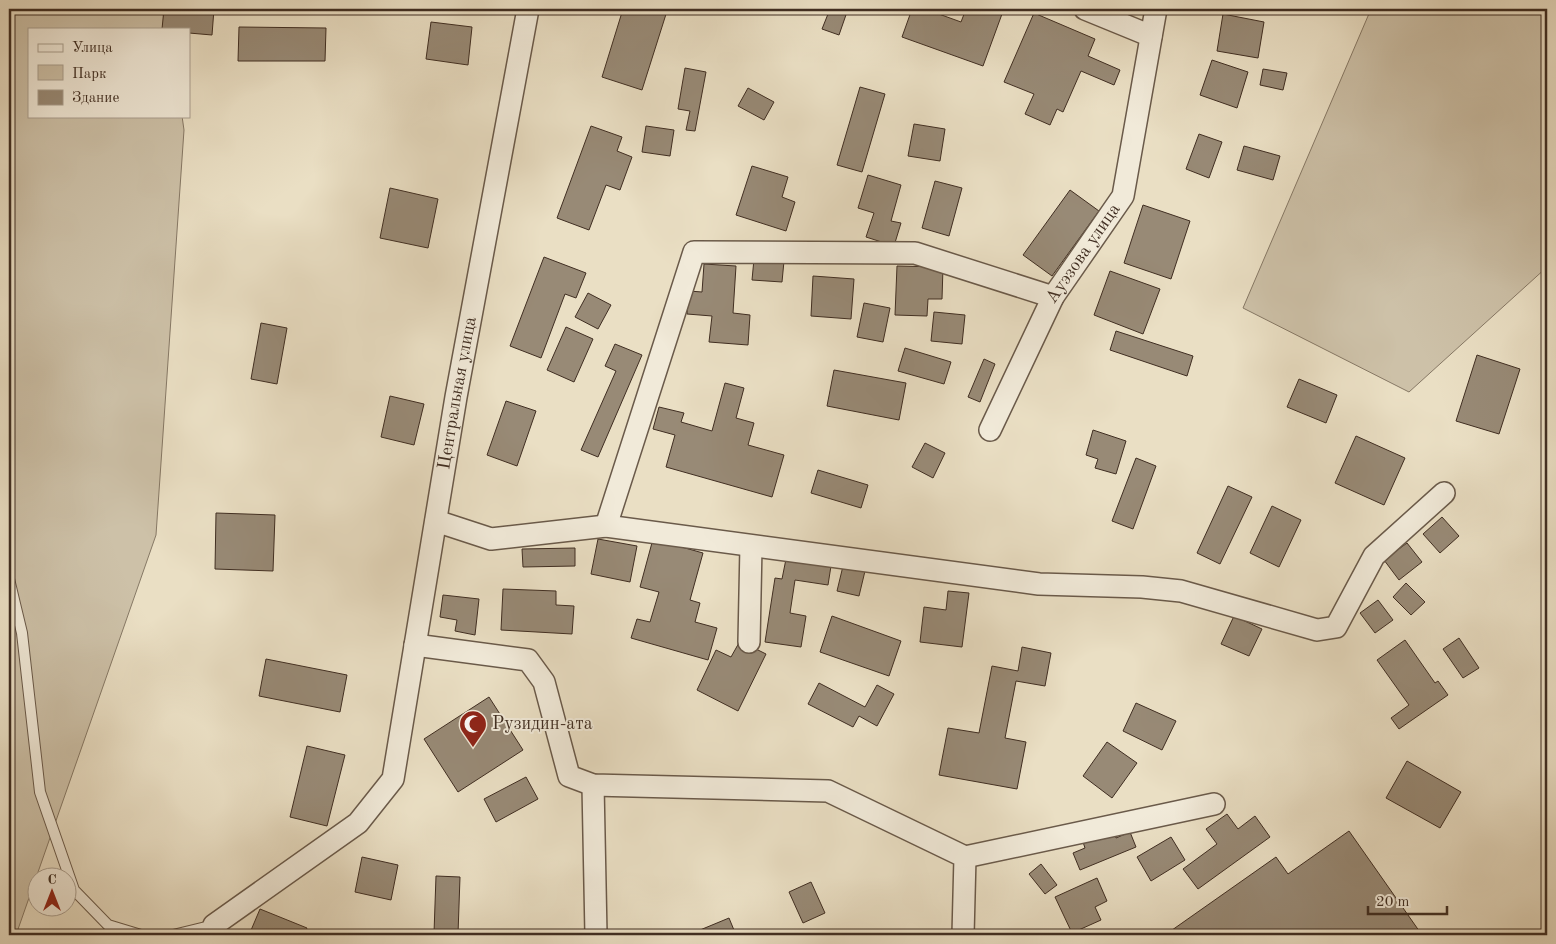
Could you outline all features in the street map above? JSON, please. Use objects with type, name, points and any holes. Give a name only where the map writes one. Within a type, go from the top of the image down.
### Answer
[{"type":"street","name":"Центральная улица","points":[[213,930],[358,823],[393,779],[456,397],[528,9]]},
{"type":"street","points":[[1085,9],[1151,36]]},
{"type":"street","name":"Ауэзова улица","points":[[990,430],[1053,298],[1123,196],[1156,9]]},
{"type":"street","points":[[606,526],[694,252],[915,253],[1053,298]]},
{"type":"street","points":[[436,521],[491,539],[606,526],[1039,584],[1142,587],[1181,591],[1317,630],[1336,627],[1374,556],[1444,494]]},
{"type":"street","points":[[749,642],[751,546]]},
{"type":"street","points":[[415,645],[528,660],[544,682],[569,776],[593,785],[828,791],[965,857],[1214,804]]},
{"type":"street","points":[[593,785],[596,935]]},
{"type":"street","points":[[963,935],[965,857]]},
{"type":"lane","points":[[9,579],[22,633],[40,792],[74,890],[108,924],[141,935]]},
{"type":"lane","points":[[173,935],[213,930]]},
{"type":"green space","points":[[9,9],[162,9],[166,28],[28,28],[28,118],[182,118],[184,130],[156,535],[40,866],[28,866],[28,901],[16,935],[9,935]]},
{"type":"green space","points":[[1371,9],[1547,9],[1547,267],[1409,392],[1243,308]]},
{"type":"building","points":[[164,9],[214,9],[212,35],[190,33],[190,28],[162,28]]},
{"type":"building","points":[[623,9],[674,9],[673,13],[667,11],[642,90],[602,77]]},
{"type":"building","points":[[830,9],[848,9],[839,35],[822,29]]},
{"type":"building","points":[[912,9],[925,9],[961,22],[966,9],[988,9],[1002,14],[983,66],[902,37]]},
{"type":"building","points":[[1034,13],[1095,39],[1088,56],[1120,70],[1114,85],[1081,71],[1063,112],[1057,109],[1050,125],[1025,114],[1034,94],[1004,82]]},
{"type":"building","points":[[1223,14],[1264,22],[1258,58],[1217,51]]},
{"type":"building","points":[[431,22],[472,27],[468,65],[426,59]]},
{"type":"building","points":[[239,27],[326,28],[325,61],[238,61]]},
{"type":"building","points":[[1212,60],[1248,72],[1237,108],[1200,95]]},
{"type":"building","points":[[685,68],[706,72],[695,131],[686,130],[690,111],[678,109]]},
{"type":"building","points":[[1263,69],[1287,73],[1283,90],[1260,85]]},
{"type":"building","points":[[860,87],[885,94],[862,172],[837,165]]},
{"type":"building","points":[[748,88],[774,102],[764,120],[738,106]]},
{"type":"building","points":[[914,124],[945,129],[940,161],[908,156]]},
{"type":"building","points":[[591,126],[622,137],[617,151],[632,157],[620,190],[606,185],[589,230],[557,218]]},
{"type":"building","points":[[646,126],[674,130],[670,156],[642,152]]},
{"type":"building","points":[[1199,134],[1222,142],[1209,178],[1186,169]]},
{"type":"building","points":[[1244,146],[1280,156],[1273,180],[1237,170]]},
{"type":"building","points":[[752,166],[788,177],[782,197],[795,202],[786,231],[736,215]]},
{"type":"building","points":[[868,175],[901,185],[891,221],[901,223],[894,246],[866,237],[874,213],[858,208]]},
{"type":"building","points":[[935,181],[962,188],[949,236],[922,228]]},
{"type":"building","points":[[390,188],[438,199],[428,248],[380,238]]},
{"type":"building","points":[[1070,190],[1099,211],[1052,276],[1023,255]]},
{"type":"building","points":[[1143,205],[1190,221],[1171,279],[1124,263]]},
{"type":"building","points":[[544,257],[586,273],[576,298],[565,294],[541,358],[510,346]]},
{"type":"building","points":[[754,259],[784,261],[782,282],[752,280]]},
{"type":"building","points":[[704,264],[736,266],[733,313],[750,315],[748,345],[709,342],[712,316],[687,314],[689,291],[702,292]]},
{"type":"building","points":[[897,266],[943,267],[942,299],[928,299],[927,316],[895,315]]},
{"type":"building","points":[[1110,271],[1160,289],[1143,334],[1094,315]]},
{"type":"building","points":[[813,276],[854,279],[851,319],[811,316]]},
{"type":"building","points":[[588,293],[611,305],[598,329],[575,317]]},
{"type":"building","points":[[864,303],[890,308],[883,342],[857,337]]},
{"type":"building","points":[[934,312],[965,315],[962,344],[931,341]]},
{"type":"building","points":[[261,323],[287,328],[277,384],[251,379]]},
{"type":"building","points":[[566,327],[593,339],[574,382],[547,370]]},
{"type":"building","points":[[1116,331],[1193,356],[1187,376],[1110,350]]},
{"type":"building","points":[[615,344],[642,355],[598,457],[581,450],[616,371],[605,366]]},
{"type":"building","points":[[905,348],[951,362],[944,384],[898,371]]},
{"type":"building","points":[[1477,355],[1520,369],[1499,434],[1456,421]]},
{"type":"building","points":[[984,359],[995,364],[980,402],[968,397]]},
{"type":"building","points":[[834,370],[906,383],[899,420],[827,406]]},
{"type":"building","points":[[1299,379],[1337,395],[1326,423],[1287,407]]},
{"type":"building","points":[[725,383],[744,388],[736,418],[754,423],[748,445],[784,455],[772,497],[666,467],[675,435],[653,429],[659,407],[684,413],[681,422],[712,431]]},
{"type":"building","points":[[390,396],[424,404],[414,445],[381,437]]},
{"type":"building","points":[[506,401],[536,411],[517,466],[487,455]]},
{"type":"building","points":[[1093,430],[1126,441],[1116,474],[1095,468],[1098,459],[1086,455]]},
{"type":"building","points":[[1356,436],[1405,458],[1384,505],[1335,483]]},
{"type":"building","points":[[925,443],[945,453],[933,478],[912,467]]},
{"type":"building","points":[[1136,458],[1156,466],[1133,529],[1112,521]]},
{"type":"building","points":[[818,470],[868,485],[861,508],[811,493]]},
{"type":"building","points":[[1228,486],[1252,497],[1220,564],[1197,553]]},
{"type":"building","points":[[1272,506],[1301,520],[1279,567],[1250,553]]},
{"type":"building","points":[[216,513],[275,515],[273,571],[215,569]]},
{"type":"building","points":[[1442,517],[1459,536],[1440,553],[1423,534]]},
{"type":"building","points":[[598,539],[637,546],[630,582],[591,574]]},
{"type":"building","points":[[653,539],[703,553],[690,600],[700,603],[695,622],[717,628],[708,660],[631,638],[637,619],[650,622],[659,592],[640,587]]},
{"type":"building","points":[[1407,543],[1422,562],[1399,580],[1384,560]]},
{"type":"building","points":[[575,548],[575,566],[523,567],[522,549]]},
{"type":"building","points":[[786,559],[831,566],[828,585],[795,580],[790,613],[806,616],[801,647],[765,642],[775,578],[782,579]]},
{"type":"building","points":[[843,566],[865,571],[859,596],[837,591]]},
{"type":"building","points":[[1406,583],[1425,602],[1411,615],[1393,597]]},
{"type":"building","points":[[503,589],[556,591],[556,605],[574,606],[572,634],[501,630]]},
{"type":"building","points":[[948,591],[969,593],[962,647],[920,642],[924,607],[946,610]]},
{"type":"building","points":[[443,595],[479,599],[475,635],[455,631],[457,620],[440,617]]},
{"type":"building","points":[[1378,600],[1393,620],[1375,633],[1360,613]]},
{"type":"building","points":[[832,616],[901,641],[889,676],[820,652]]},
{"type":"building","points":[[1234,616],[1262,629],[1249,656],[1221,644]]},
{"type":"building","points":[[1459,638],[1479,668],[1463,678],[1443,649]]},
{"type":"building","points":[[1405,640],[1435,683],[1438,681],[1448,695],[1399,729],[1391,718],[1409,705],[1377,660]]},
{"type":"building","points":[[740,641],[766,654],[738,711],[697,690],[716,650],[731,657]]},
{"type":"building","points":[[1022,647],[1051,653],[1045,686],[1016,681],[1005,738],[1026,742],[1017,789],[939,775],[948,728],[979,733],[992,666],[1018,671]]},
{"type":"building","points":[[266,659],[347,675],[340,712],[259,696]]},
{"type":"building","points":[[819,683],[865,707],[877,685],[894,694],[877,726],[859,716],[853,727],[808,704]]},
{"type":"building","points":[[489,697],[523,750],[458,792],[424,739]]},
{"type":"building","points":[[1136,703],[1176,721],[1162,750],[1123,731]]},
{"type":"building","points":[[1107,742],[1137,763],[1112,798],[1083,776]]},
{"type":"building","points":[[307,746],[345,755],[327,826],[290,817]]},
{"type":"building","points":[[1407,761],[1461,792],[1440,828],[1386,798]]},
{"type":"building","points":[[526,777],[538,799],[496,822],[484,799]]},
{"type":"building","points":[[1227,814],[1238,829],[1255,816],[1270,837],[1198,889],[1183,869],[1217,844],[1206,829]]},
{"type":"building","points":[[1113,829],[1116,838],[1130,832],[1136,847],[1080,870],[1073,853],[1085,848],[1083,842]]},
{"type":"building","points":[[1349,831],[1422,935],[1165,935],[1276,857],[1288,874]]},
{"type":"building","points":[[1171,837],[1185,860],[1151,881],[1137,857]]},
{"type":"building","points":[[362,857],[398,865],[391,900],[355,892]]},
{"type":"building","points":[[1041,864],[1057,885],[1045,894],[1029,874]]},
{"type":"building","points":[[436,876],[460,877],[458,934],[434,933]]},
{"type":"building","points":[[1097,878],[1107,901],[1095,907],[1101,920],[1072,933],[1055,897]]},
{"type":"building","points":[[811,882],[825,913],[803,923],[789,892]]},
{"type":"building","points":[[260,909],[307,928],[304,935],[249,935]]},
{"type":"building","points":[[729,918],[736,935],[688,935]]},
{"type":"place","name":"Рузидин-ата","points":[[473,748]]}]
